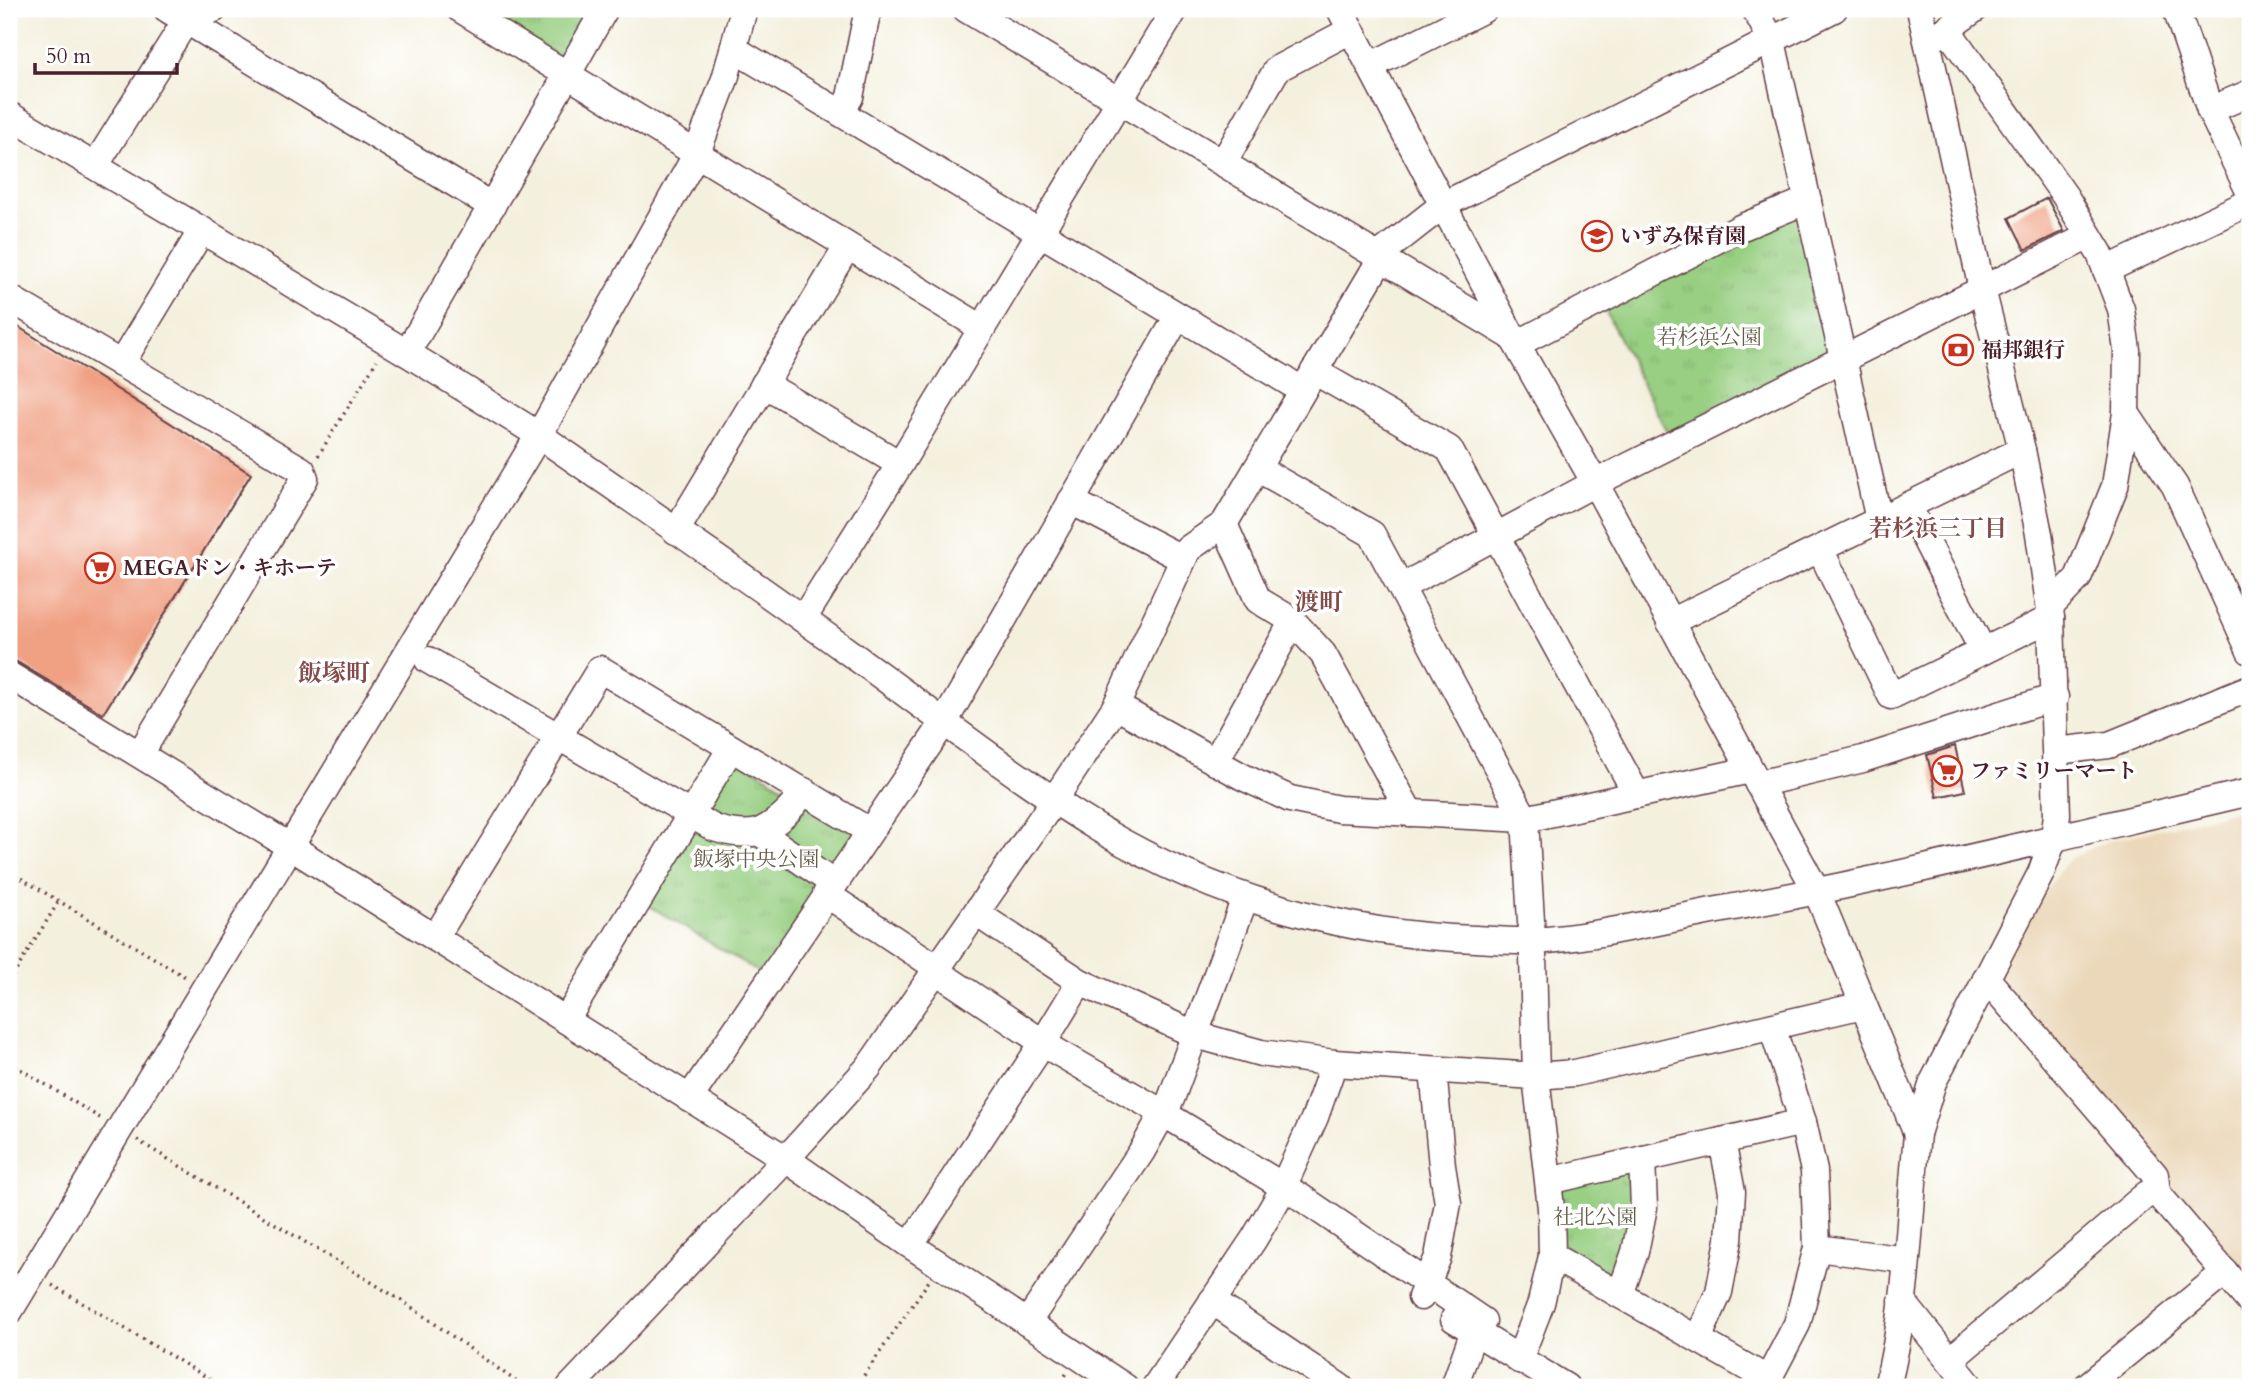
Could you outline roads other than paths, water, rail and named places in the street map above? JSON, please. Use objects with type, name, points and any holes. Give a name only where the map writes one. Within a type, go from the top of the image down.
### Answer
[{"type":"street","points":[[176,15],[214,9]]},
{"type":"street","points":[[460,9],[982,328]]},
{"type":"street","points":[[407,353],[605,9]]},
{"type":"street","points":[[9,1312],[539,435],[696,155],[734,49],[744,9]]},
{"type":"street","points":[[841,113],[850,97],[869,9]]},
{"type":"street","points":[[968,9],[1380,256],[1515,341]]},
{"type":"street","points":[[1370,66],[1485,9]]},
{"type":"street","points":[[1755,9],[1772,41],[1880,520]]},
{"type":"street","points":[[570,1387],[786,1159],[868,1068],[1055,799],[1115,706],[1188,549],[1224,524],[1380,256],[1443,205],[1834,9]]},
{"type":"street","points":[[1820,549],[1891,696],[1983,651],[2050,612],[2078,578],[2115,486],[2126,413],[2127,349],[2121,309],[2100,254],[2065,196],[1920,9]]},
{"type":"street","points":[[1938,35],[1975,9]]},
{"type":"street","points":[[2176,9],[2210,110],[2250,193]]},
{"type":"street","points":[[803,619],[1120,102],[1169,11]]},
{"type":"street","points":[[95,166],[176,15]]},
{"type":"street","points":[[176,15],[492,206]]},
{"type":"street","points":[[1223,163],[1277,69],[1345,20],[1515,341],[1817,892],[1917,1134]]},
{"type":"street","points":[[1887,1387],[1896,1353],[1917,1134],[1933,1082],[2041,873],[2054,837],[2057,815],[2050,612],[2022,450],[1982,289],[1938,35]]},
{"type":"street","points":[[734,49],[1178,316],[1449,449],[1637,795]]},
{"type":"street","points":[[2210,110],[2250,93]]},
{"type":"street","points":[[9,115],[539,435],[1100,829],[1199,880],[1245,898],[1363,927],[1441,938],[1532,941],[1817,892],[2250,792]]},
{"type":"street","points":[[1515,341],[1740,228],[1808,200]]},
{"type":"street","points":[[2106,270],[2250,202]]},
{"type":"street","points":[[121,364],[202,230]]},
{"type":"street","points":[[1401,587],[1595,483],[2089,236]]},
{"type":"street","points":[[676,531],[847,247]]},
{"type":"street","points":[[9,298],[302,470],[305,478],[140,754]]},
{"type":"street","points":[[689,1099],[945,721],[1178,316]]},
{"type":"street","points":[[764,384],[900,464]]},
{"type":"street","points":[[2126,413],[2175,486],[2250,651]]},
{"type":"street","points":[[1670,622],[2022,450]]},
{"type":"street","points":[[1257,468],[1372,534],[1525,819],[1536,1076],[1549,1181],[1552,1256],[1541,1303],[1519,1360]]},
{"type":"street","points":[[1072,501],[1183,559]]},
{"type":"street","points":[[1908,506],[1983,651]]},
{"type":"street","points":[[1224,524],[1258,600],[1293,621],[1323,654],[1410,813]]},
{"type":"street","points":[[1214,762],[1293,621]]},
{"type":"street","points":[[417,635],[713,828],[745,835],[758,832],[778,822],[792,809],[804,791]]},
{"type":"street","points":[[428,660],[561,730]]},
{"type":"street","points":[[435,938],[600,668],[869,831]]},
{"type":"street","points":[[9,675],[290,847],[786,1159],[910,1245],[1125,1387]]},
{"type":"street","points":[[2056,751],[2109,745],[2250,688]]},
{"type":"street","points":[[1115,706],[1243,778],[1290,799],[1339,810],[1525,819],[1637,795],[1863,760],[2055,697]]},
{"type":"street","points":[[566,1020],[731,748]]},
{"type":"street","points":[[758,832],[927,961],[936,971],[1044,1043],[1163,1113],[1478,1327],[1519,1360],[1566,1387]]},
{"type":"street","points":[[1027,1323],[1142,1152],[1163,1113],[1196,1035],[1245,898]]},
{"type":"street","points":[[976,913],[1080,982],[1196,1035],[1261,1053],[1334,1063],[1536,1076],[1575,1073],[1863,1005]]},
{"type":"street","points":[[1986,978],[2155,1175],[2157,1193],[2250,1302]]},
{"type":"street","points":[[910,1245],[1044,1043],[1080,982]]},
{"type":"street","points":[[1552,1256],[1698,1339],[1767,1384],[1797,1324],[1817,1248],[1814,1171],[1803,1122],[1772,1027]]},
{"type":"street","points":[[1155,1387],[1280,1192],[1315,1117],[1334,1063]]},
{"type":"street","points":[[1424,1290],[1438,1257],[1448,1203],[1433,1070]]},
{"type":"street","points":[[1549,1181],[1803,1122]]},
{"type":"street","points":[[1698,1339],[1719,1292],[1729,1240],[1732,1192],[1721,1141]]},
{"type":"street","points":[[1620,1294],[1635,1252],[1644,1207],[1642,1159]]},
{"type":"street","points":[[1950,1360],[2147,1194],[2157,1193]]},
{"type":"street","points":[[1817,1248],[1906,1260]]},
{"type":"street","points":[[2087,1387],[2225,1272]]},
{"type":"street","points":[[1212,1301],[1340,1387]]},
{"type":"street","points":[[1902,1301],[1971,1387]]},
{"type":"street","points":[[1454,1387],[1478,1327]]},
{"type":"street","points":[[1872,1387],[1896,1353]]},
{"type":"place","name":"いずみ保育園","points":[[1597,236]]},
{"type":"place","name":"福邦銀行","points":[[1958,350]]},
{"type":"place","name":"MEGAドン・キホーテ","points":[[100,568]]},
{"type":"place","name":"ファミリーマート","points":[[1947,771]]},
{"type":"district","name":"若杉浜三丁目","points":[[1938,528]]},
{"type":"district","name":"渡町","points":[[1319,602]]},
{"type":"district","name":"飯塚町","points":[[334,673]]},
{"type":"park label","name":"若杉浜公園","points":[[1709,337]]},
{"type":"park label","name":"飯塚中央公園","points":[[756,859]]},
{"type":"park label","name":"社北公園","points":[[1595,1217]]}]
